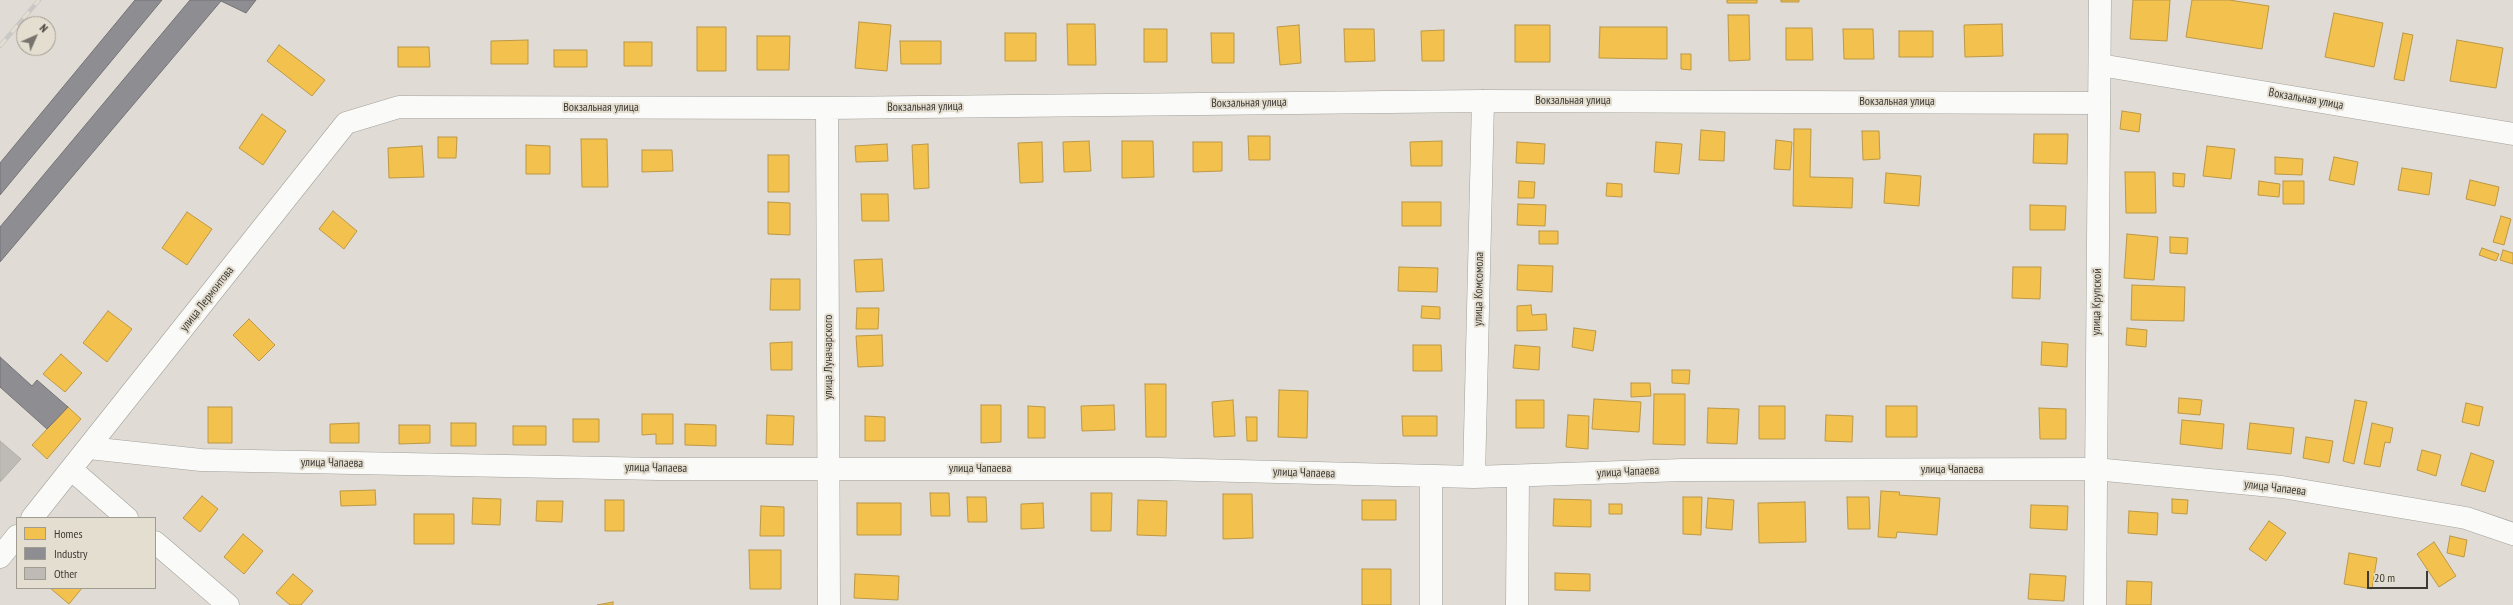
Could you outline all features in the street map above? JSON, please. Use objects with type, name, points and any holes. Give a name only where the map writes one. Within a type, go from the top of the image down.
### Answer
[{"type":"street","name":"улица Крупской","points":[[2095,605],[2100,0]]},
{"type":"street","name":"Вокзальная улица","points":[[2100,64],[2513,134]]},
{"type":"street","name":"Вокзальная улица","points":[[399,107],[827,108],[1483,101],[2099,103]]},
{"type":"street","name":"улица Комсомола","points":[[1474,477],[1483,101]]},
{"type":"street","name":"улица Лермонтова","points":[[33,517],[90,448],[346,123],[399,107]]},
{"type":"street","name":"улица Луначарского","points":[[827,108],[830,469],[829,605]]},
{"type":"street","name":"улица Чапаева","points":[[90,448],[201,460],[651,469],[1159,469],[1431,477],[1518,477],[1683,470],[2095,469],[2282,487],[2466,518],[2513,534]]},
{"type":"street","points":[[72,470],[126,517]]},
{"type":"street","points":[[1431,477],[1431,605]]},
{"type":"street","points":[[1517,605],[1518,477]]},
{"type":"street","points":[[0,557],[16,537]]},
{"type":"street","points":[[156,543],[228,605]]},
{"type":"building: Homes","points":[[1727,0],[1757,0],[1757,3],[1727,3]]},
{"type":"building: Homes","points":[[1781,0],[1799,0],[1799,2],[1781,2]]},
{"type":"building: Homes","points":[[2133,0],[2170,0],[2167,41],[2130,39]]},
{"type":"building: Homes","points":[[2192,0],[2229,0],[2269,6],[2262,49],[2186,37]]},
{"type":"building: Homes","points":[[2334,13],[2383,23],[2374,67],[2325,57]]},
{"type":"building: Homes","points":[[1728,15],[1749,15],[1750,60],[1729,61]]},
{"type":"building: Homes","points":[[859,22],[891,25],[887,71],[855,68]]},
{"type":"building: Homes","points":[[1067,24],[1095,24],[1096,65],[1068,65]]},
{"type":"building: Homes","points":[[2002,24],[2003,56],[1965,57],[1964,25]]},
{"type":"building: Homes","points":[[1299,25],[1301,63],[1280,65],[1277,27]]},
{"type":"building: Homes","points":[[1515,25],[1550,25],[1550,62],[1515,62]]},
{"type":"building: Homes","points":[[697,27],[726,27],[726,71],[697,71]]},
{"type":"building: Homes","points":[[1600,27],[1667,27],[1667,59],[1599,58]]},
{"type":"building: Homes","points":[[1786,28],[1812,28],[1813,60],[1786,60]]},
{"type":"building: Homes","points":[[1144,29],[1167,29],[1167,62],[1144,62]]},
{"type":"building: Homes","points":[[1344,29],[1374,29],[1375,61],[1345,62]]},
{"type":"building: Homes","points":[[1843,29],[1873,29],[1874,59],[1844,59]]},
{"type":"building: Homes","points":[[1444,30],[1444,61],[1422,61],[1421,31]]},
{"type":"building: Homes","points":[[1899,31],[1933,31],[1933,57],[1899,57]]},
{"type":"building: Homes","points":[[1005,33],[1036,33],[1036,61],[1005,61]]},
{"type":"building: Homes","points":[[1211,33],[1234,33],[1234,63],[1212,63]]},
{"type":"building: Homes","points":[[2403,33],[2413,35],[2404,81],[2394,79]]},
{"type":"building: Homes","points":[[757,36],[790,36],[789,70],[757,70]]},
{"type":"building: Homes","points":[[528,40],[528,64],[491,64],[491,41]]},
{"type":"building: Homes","points":[[2457,40],[2503,48],[2496,88],[2450,81]]},
{"type":"building: Homes","points":[[900,41],[941,41],[941,64],[901,64]]},
{"type":"building: Homes","points":[[624,42],[652,42],[652,66],[624,66]]},
{"type":"building: Homes","points":[[279,45],[325,80],[312,96],[267,61]]},
{"type":"building: Homes","points":[[398,47],[429,47],[430,67],[398,67]]},
{"type":"building: Homes","points":[[554,50],[587,50],[587,67],[554,67]]},
{"type":"building: Homes","points":[[1681,54],[1691,54],[1691,70],[1681,69]]},
{"type":"building: Homes","points":[[2122,111],[2141,114],[2139,132],[2120,129]]},
{"type":"building: Homes","points":[[262,114],[286,131],[263,165],[239,148]]},
{"type":"building: Homes","points":[[1794,129],[1811,129],[1810,177],[1853,178],[1852,208],[1793,206]]},
{"type":"building: Homes","points":[[1701,130],[1725,132],[1724,161],[1699,160]]},
{"type":"building: Homes","points":[[1862,131],[1879,131],[1880,159],[1863,160]]},
{"type":"building: Homes","points":[[2034,134],[2068,134],[2067,164],[2033,163]]},
{"type":"building: Homes","points":[[1248,136],[1270,136],[1270,160],[1249,160]]},
{"type":"building: Homes","points":[[438,137],[457,137],[456,158],[438,158]]},
{"type":"building: Homes","points":[[581,139],[607,139],[608,187],[582,187]]},
{"type":"building: Homes","points":[[1776,140],[1792,142],[1790,170],[1774,169]]},
{"type":"building: Homes","points":[[1089,141],[1091,171],[1064,172],[1063,142]]},
{"type":"building: Homes","points":[[1122,141],[1153,141],[1154,177],[1122,178]]},
{"type":"building: Homes","points":[[1442,141],[1442,166],[1411,166],[1410,142]]},
{"type":"building: Homes","points":[[1042,142],[1043,182],[1020,183],[1018,143]]},
{"type":"building: Homes","points":[[1193,142],[1222,142],[1222,171],[1193,172]]},
{"type":"building: Homes","points":[[1517,142],[1545,144],[1544,164],[1516,163]]},
{"type":"building: Homes","points":[[1656,142],[1682,144],[1679,174],[1654,172]]},
{"type":"building: Homes","points":[[887,144],[888,161],[856,162],[855,146]]},
{"type":"building: Homes","points":[[928,144],[929,188],[914,189],[912,145]]},
{"type":"building: Homes","points":[[526,145],[550,146],[550,174],[526,174]]},
{"type":"building: Homes","points":[[422,146],[424,177],[389,178],[388,148]]},
{"type":"building: Homes","points":[[2207,146],[2235,149],[2231,179],[2203,176]]},
{"type":"building: Homes","points":[[642,150],[672,150],[673,171],[642,172]]},
{"type":"building: Homes","points":[[768,155],[789,155],[789,192],[768,192]]},
{"type":"building: Homes","points":[[2275,157],[2303,159],[2302,175],[2275,174]]},
{"type":"building: Homes","points":[[2334,157],[2358,162],[2354,185],[2329,180]]},
{"type":"building: Homes","points":[[2402,168],[2432,173],[2429,195],[2398,190]]},
{"type":"building: Homes","points":[[2125,172],[2155,172],[2156,213],[2126,213]]},
{"type":"building: Homes","points":[[1886,173],[1921,176],[1919,206],[1884,203]]},
{"type":"building: Homes","points":[[2173,173],[2185,174],[2184,187],[2173,186]]},
{"type":"building: Homes","points":[[2470,180],[2499,187],[2495,206],[2466,199]]},
{"type":"building: Homes","points":[[1519,181],[1535,182],[1534,198],[1518,198]]},
{"type":"building: Homes","points":[[2259,181],[2280,184],[2279,197],[2258,195]]},
{"type":"building: Homes","points":[[2283,181],[2304,181],[2304,204],[2283,204]]},
{"type":"building: Homes","points":[[1607,183],[1622,184],[1622,197],[1606,196]]},
{"type":"building: Homes","points":[[861,194],[888,194],[889,221],[862,221]]},
{"type":"building: Homes","points":[[768,202],[790,203],[790,235],[768,234]]},
{"type":"building: Homes","points":[[1402,202],[1441,202],[1441,226],[1402,226]]},
{"type":"building: Homes","points":[[1518,204],[1546,205],[1545,226],[1517,225]]},
{"type":"building: Homes","points":[[2030,205],[2066,206],[2065,230],[2030,230]]},
{"type":"building: Homes","points":[[333,211],[357,231],[344,249],[319,229]]},
{"type":"building: Homes","points":[[187,212],[212,229],[187,265],[162,248]]},
{"type":"building: Homes","points":[[2501,216],[2511,219],[2504,245],[2493,242]]},
{"type":"building: Homes","points":[[1539,231],[1558,231],[1558,244],[1539,244]]},
{"type":"building: Homes","points":[[2127,234],[2158,237],[2154,280],[2124,278]]},
{"type":"building: Homes","points":[[2170,237],[2188,238],[2187,254],[2170,253]]},
{"type":"building: Homes","points":[[2482,248],[2499,254],[2496,261],[2479,255]]},
{"type":"building: Homes","points":[[2503,250],[2513,253],[2513,264],[2500,260]]},
{"type":"building: Homes","points":[[882,259],[884,291],[856,292],[854,260]]},
{"type":"building: Homes","points":[[1518,265],[1553,266],[1552,292],[1517,290]]},
{"type":"building: Homes","points":[[1399,267],[1438,268],[1437,292],[1398,291]]},
{"type":"building: Homes","points":[[2013,267],[2041,267],[2040,299],[2012,298]]},
{"type":"building: Homes","points":[[771,279],[800,279],[800,310],[770,310]]},
{"type":"building: Homes","points":[[2132,285],[2185,287],[2184,321],[2131,320]]},
{"type":"building: Homes","points":[[1531,305],[1532,315],[1546,314],[1547,330],[1517,331],[1517,306]]},
{"type":"building: Homes","points":[[1422,306],[1440,307],[1440,319],[1421,318]]},
{"type":"building: Homes","points":[[857,308],[879,308],[878,329],[856,329]]},
{"type":"building: Homes","points":[[108,311],[132,329],[107,362],[83,343]]},
{"type":"building: Homes","points":[[249,319],[275,345],[259,361],[233,335]]},
{"type":"building: Homes","points":[[1574,328],[1596,331],[1593,351],[1572,347]]},
{"type":"building: Homes","points":[[2127,328],[2147,330],[2146,347],[2126,345]]},
{"type":"building: Homes","points":[[882,335],[883,366],[858,367],[856,336]]},
{"type":"building: Homes","points":[[792,342],[792,370],[771,370],[770,343]]},
{"type":"building: Homes","points":[[2042,342],[2068,344],[2067,367],[2041,365]]},
{"type":"building: Homes","points":[[1413,345],[1441,345],[1442,371],[1413,371]]},
{"type":"building: Homes","points":[[1515,345],[1540,347],[1539,370],[1513,368]]},
{"type":"building: Homes","points":[[61,354],[82,373],[65,392],[43,374]]},
{"type":"building: Homes","points":[[1672,370],[1690,370],[1689,384],[1672,383]]},
{"type":"building: Homes","points":[[1631,383],[1650,383],[1651,396],[1631,397]]},
{"type":"building: Homes","points":[[1145,384],[1166,384],[1166,437],[1146,437]]},
{"type":"building: Homes","points":[[1279,390],[1308,391],[1307,438],[1278,437]]},
{"type":"building: Homes","points":[[1654,394],[1685,394],[1685,445],[1653,444]]},
{"type":"building: Homes","points":[[2179,398],[2202,400],[2200,415],[2178,413]]},
{"type":"building: Homes","points":[[1594,399],[1641,402],[1639,432],[1592,429]]},
{"type":"building: Homes","points":[[1233,400],[1235,436],[1214,437],[1212,402]]},
{"type":"building: Homes","points":[[1516,400],[1544,400],[1544,428],[1516,428]]},
{"type":"building: Homes","points":[[2355,400],[2367,402],[2354,464],[2343,461]]},
{"type":"building: Homes","points":[[2466,403],[2483,407],[2479,426],[2462,422]]},
{"type":"building: Homes","points":[[981,405],[1001,405],[1001,442],[981,443]]},
{"type":"building: Homes","points":[[1114,405],[1115,430],[1082,431],[1081,406]]},
{"type":"building: Homes","points":[[1028,406],[1045,407],[1045,438],[1028,438]]},
{"type":"building: Homes","points":[[1759,406],[1785,406],[1785,439],[1759,439]]},
{"type":"building: Homes","points":[[1886,406],[1917,406],[1917,437],[1886,437]]},
{"type":"building: Homes","points":[[68,407],[81,419],[47,459],[32,445]]},
{"type":"building: Homes","points":[[208,407],[232,407],[232,443],[208,443]]},
{"type":"building: Homes","points":[[1708,408],[1739,409],[1737,444],[1707,443]]},
{"type":"building: Homes","points":[[2039,408],[2066,409],[2066,439],[2040,439]]},
{"type":"building: Homes","points":[[642,414],[673,414],[673,444],[656,444],[656,434],[642,435]]},
{"type":"building: Homes","points":[[767,415],[794,416],[793,445],[766,444]]},
{"type":"building: Homes","points":[[1568,415],[1589,416],[1588,449],[1566,447]]},
{"type":"building: Homes","points":[[1826,415],[1853,416],[1852,442],[1825,441]]},
{"type":"building: Homes","points":[[865,416],[885,417],[885,441],[865,441]]},
{"type":"building: Homes","points":[[1402,416],[1437,416],[1437,436],[1403,436]]},
{"type":"building: Homes","points":[[1246,417],[1257,417],[1257,441],[1247,441]]},
{"type":"building: Homes","points":[[573,419],[599,419],[599,442],[573,442]]},
{"type":"building: Homes","points":[[2182,420],[2224,424],[2222,449],[2180,444]]},
{"type":"building: Homes","points":[[359,423],[359,443],[330,443],[330,424]]},
{"type":"building: Homes","points":[[451,423],[476,423],[476,446],[451,446]]},
{"type":"building: Homes","points":[[2250,423],[2294,428],[2291,454],[2247,449]]},
{"type":"building: Homes","points":[[2372,423],[2393,428],[2390,443],[2385,442],[2380,467],[2364,464]]},
{"type":"building: Homes","points":[[685,424],[716,425],[716,446],[685,445]]},
{"type":"building: Homes","points":[[399,425],[430,425],[430,443],[399,444]]},
{"type":"building: Homes","points":[[513,426],[546,426],[546,445],[513,445]]},
{"type":"building: Homes","points":[[2306,437],[2333,441],[2329,463],[2303,458]]},
{"type":"building: Homes","points":[[2422,450],[2441,455],[2436,476],[2417,470]]},
{"type":"building: Homes","points":[[2471,453],[2494,461],[2485,492],[2461,485]]},
{"type":"building: Homes","points":[[375,490],[376,505],[341,506],[340,491]]},
{"type":"building: Homes","points":[[1881,491],[1900,492],[1899,495],[1940,498],[1937,535],[1897,532],[1896,538],[1878,537]]},
{"type":"building: Homes","points":[[930,493],[949,493],[950,516],[931,516]]},
{"type":"building: Homes","points":[[1091,493],[1112,493],[1111,531],[1091,531]]},
{"type":"building: Homes","points":[[1223,494],[1252,494],[1253,538],[1223,539]]},
{"type":"building: Homes","points":[[202,496],[218,509],[200,532],[183,518]]},
{"type":"building: Homes","points":[[967,497],[986,497],[987,522],[968,522]]},
{"type":"building: Homes","points":[[1683,497],[1702,497],[1701,535],[1683,534]]},
{"type":"building: Homes","points":[[1847,497],[1869,497],[1870,529],[1848,529]]},
{"type":"building: Homes","points":[[473,498],[501,499],[500,525],[472,524]]},
{"type":"building: Homes","points":[[1708,498],[1734,500],[1732,530],[1706,528]]},
{"type":"building: Homes","points":[[1554,499],[1591,500],[1591,527],[1553,526]]},
{"type":"building: Homes","points":[[2172,499],[2188,500],[2187,514],[2172,513]]},
{"type":"building: Homes","points":[[605,500],[624,500],[624,531],[605,531]]},
{"type":"building: Homes","points":[[1138,500],[1167,501],[1166,536],[1137,535]]},
{"type":"building: Homes","points":[[1362,500],[1396,500],[1396,520],[1362,520]]},
{"type":"building: Homes","points":[[537,501],[563,501],[562,522],[536,521]]},
{"type":"building: Homes","points":[[1805,502],[1806,542],[1759,543],[1758,503]]},
{"type":"building: Homes","points":[[857,503],[901,503],[901,535],[857,535]]},
{"type":"building: Homes","points":[[1043,503],[1044,528],[1021,529],[1021,504]]},
{"type":"building: Homes","points":[[1609,504],[1622,504],[1622,514],[1609,514]]},
{"type":"building: Homes","points":[[2031,505],[2068,506],[2067,530],[2030,528]]},
{"type":"building: Homes","points":[[761,506],[784,507],[784,536],[760,536]]},
{"type":"building: Homes","points":[[2129,511],[2158,513],[2157,535],[2128,533]]},
{"type":"building: Homes","points":[[414,514],[454,514],[454,544],[414,544]]},
{"type":"building: Homes","points":[[2269,521],[2286,533],[2266,561],[2249,549]]},
{"type":"building: Homes","points":[[243,534],[263,551],[244,574],[224,557]]},
{"type":"building: Homes","points":[[2450,536],[2467,540],[2464,557],[2447,553]]},
{"type":"building: Homes","points":[[2434,542],[2456,576],[2439,587],[2417,554]]},
{"type":"building: Homes","points":[[749,550],[781,550],[781,589],[750,589]]},
{"type":"building: Homes","points":[[2349,553],[2377,558],[2372,589],[2344,584]]},
{"type":"building: Homes","points":[[1362,569],[1391,569],[1391,605],[1362,605]]},
{"type":"building: Homes","points":[[1555,573],[1590,574],[1590,591],[1555,590]]},
{"type":"building: Homes","points":[[293,574],[313,591],[301,605],[290,605],[276,593]]},
{"type":"building: Homes","points":[[855,574],[899,576],[898,600],[854,598]]},
{"type":"building: Homes","points":[[2030,574],[2066,576],[2064,601],[2028,599]]},
{"type":"building: Homes","points":[[2127,581],[2152,582],[2151,605],[2126,605]]},
{"type":"building: Homes","points":[[51,589],[81,589],[69,604]]},
{"type":"building: Homes","points":[[613,602],[613,605],[597,605]]},
{"type":"building: Industry","points":[[135,0],[162,0],[0,195],[0,163]]},
{"type":"building: Industry","points":[[190,0],[256,0],[246,13],[221,1],[0,262],[0,227]]},
{"type":"building: Industry","points":[[0,357],[32,386],[37,380],[68,407],[47,429],[0,387]]},
{"type":"building: Other","points":[[0,441],[21,459],[0,482]]},
{"type":"railway","points":[[0,46],[39,0]]}]
